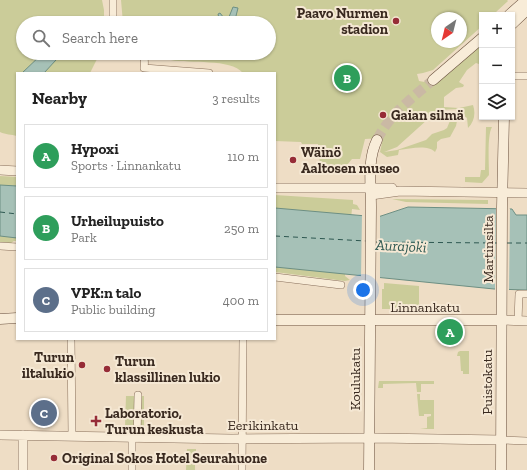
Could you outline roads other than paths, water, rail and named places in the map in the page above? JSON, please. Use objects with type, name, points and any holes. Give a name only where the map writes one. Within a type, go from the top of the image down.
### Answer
[{"type":"main road","points":[[512,12],[526,0]]},
{"type":"main road","points":[[515,21],[527,10]]},
{"type":"main road","points":[[433,80],[479,41]]},
{"type":"main road","name":"Martinsilta","points":[[502,294],[504,120]]},
{"type":"main road","name":"Koulukatu","points":[[369,470],[371,162],[374,145],[377,140]]},
{"type":"main road","name":"Puistokatu","points":[[501,470],[502,294]]},
{"type":"main road","points":[[0,319],[16,318]]},
{"type":"main road","name":"Linnankatu","points":[[276,320],[501,320]]},
{"type":"street","points":[[113,0],[113,16]]},
{"type":"street","points":[[144,60],[144,68],[196,72]]},
{"type":"street","points":[[515,76],[527,76]]},
{"type":"street","points":[[0,170],[16,171]]},
{"type":"street","points":[[276,188],[371,192],[392,188],[400,191],[527,193]]},
{"type":"street","points":[[0,246],[16,247]]},
{"type":"street","points":[[276,276],[341,285]]},
{"type":"street","points":[[522,321],[523,294]]},
{"type":"street","name":"Linnankatu","points":[[501,320],[522,321]]},
{"type":"street","points":[[71,340],[72,436]]},
{"type":"street","points":[[242,470],[243,340]]},
{"type":"street","points":[[132,470],[138,396]]},
{"type":"street","name":"Eerikinkatu","points":[[0,435],[135,438],[369,438],[527,441]]},
{"type":"street","points":[[23,435],[23,470]]},
{"type":"water","points":[[233,7],[238,8],[236,16],[229,16]]},
{"type":"water","points":[[36,60],[56,60],[45,72],[23,72]]},
{"type":"water","points":[[0,185],[16,186],[16,238],[0,236]]},
{"type":"water","name":"Aurajoki","points":[[408,207],[512,209],[516,215],[527,215],[527,290],[494,289],[276,267],[276,208],[378,217]]},
{"type":"tunnel","points":[[377,140],[388,122],[433,80]]},
{"type":"place","name":"Paavo Nurmen stadion","points":[[396,21]]},
{"type":"place","name":"Urheilupuisto","points":[[347,78]]},
{"type":"place","name":"Gaian silmä","points":[[383,115]]},
{"type":"place","name":"Wäinö Aaltosen museo","points":[[293,160]]},
{"type":"place","name":"Hypoxi","points":[[450,332]]},
{"type":"place","name":"Turun iltalukio","points":[[82,365]]},
{"type":"place","name":"Turun klassillinen lukio","points":[[107,369]]},
{"type":"place","name":"VPK:n talo","points":[[44,413]]},
{"type":"place","name":"Laboratorio, Turun keskusta","points":[[96,421]]},
{"type":"place","name":"Original Sokos Hotel Seurahuone","points":[[54,458]]}]
